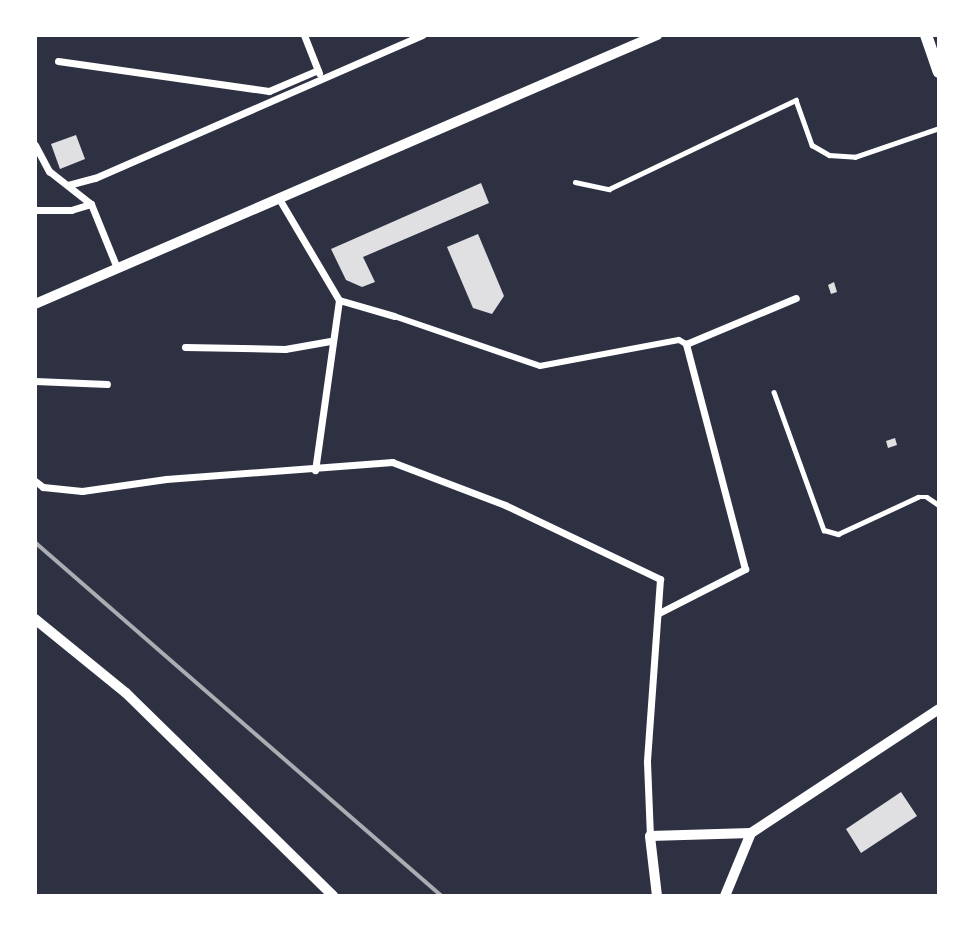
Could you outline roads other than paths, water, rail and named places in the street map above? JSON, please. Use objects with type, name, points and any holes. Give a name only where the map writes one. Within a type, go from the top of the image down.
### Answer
[{"type":"main road","points":[[35,304],[278,196],[657,35]]},
{"type":"main road","points":[[926,35],[939,72]]},
{"type":"street","points":[[304,35],[320,74]]},
{"type":"street","points":[[58,61],[269,91],[422,35]]},
{"type":"street","points":[[68,185],[95,178],[320,74]]},
{"type":"street","points":[[35,145],[49,171],[91,204],[117,268]]},
{"type":"street","points":[[278,196],[339,300],[330,341],[315,470]]},
{"type":"street","points":[[35,209],[71,210],[91,204]]},
{"type":"street","points":[[686,344],[796,298]]},
{"type":"street","points":[[339,300],[540,366],[679,340],[686,344],[745,569],[659,613]]},
{"type":"street","points":[[185,347],[285,349],[330,341]]},
{"type":"street","points":[[35,381],[107,384]]},
{"type":"street","points":[[35,481],[43,487],[82,491],[166,480],[393,462],[460,485],[660,579],[647,762],[650,836],[657,896]]},
{"type":"street","points":[[35,619],[126,694],[333,896]]},
{"type":"street","points":[[650,836],[751,833],[939,709]]},
{"type":"street","points":[[725,896],[751,833]]},
{"type":"lane","points":[[575,182],[609,189],[796,100],[812,145],[829,155],[855,157],[939,128]]},
{"type":"lane","points":[[774,392],[824,530],[838,534],[918,498],[927,497],[939,505]]},
{"type":"railway","points":[[35,542],[442,896]]}]
